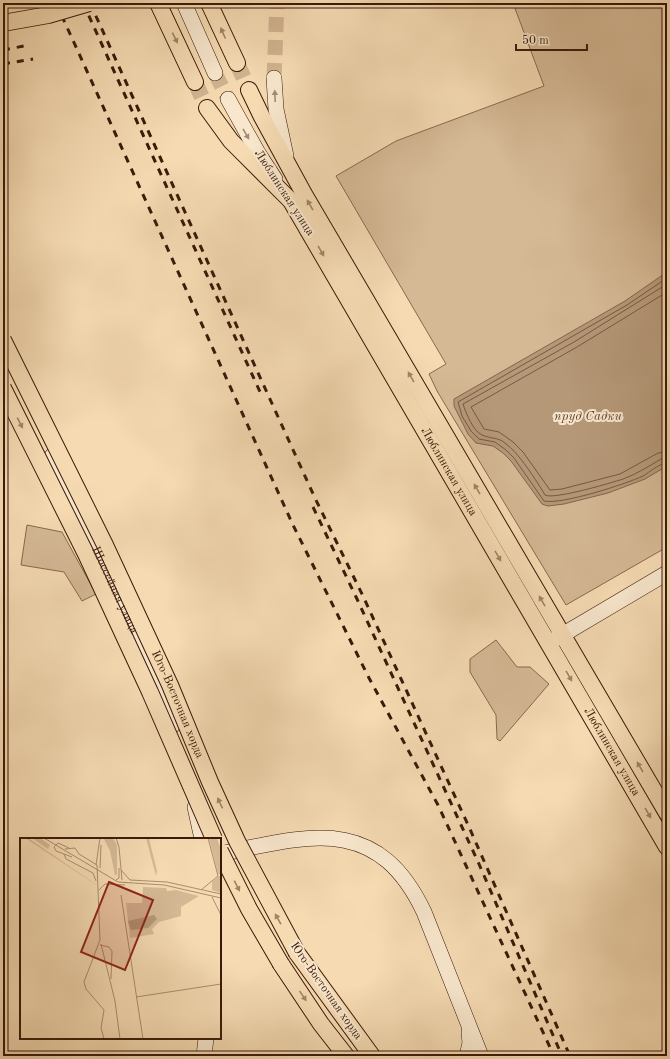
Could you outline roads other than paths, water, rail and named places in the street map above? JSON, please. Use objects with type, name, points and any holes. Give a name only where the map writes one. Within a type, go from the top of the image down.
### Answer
[{"type":"main road","points":[[3,23],[48,15],[89,3]]},
{"type":"main road","points":[[158,3],[195,82]]},
{"type":"main road","points":[[184,3],[215,73]]},
{"type":"main road","points":[[210,3],[237,63]]},
{"type":"main road","points":[[274,78],[276,109],[288,165]]},
{"type":"main road","name":"Люблинская улица","points":[[249,90],[288,165],[556,639],[667,847]]},
{"type":"main road","name":"Люблинская улица","points":[[228,99],[258,153],[311,235],[556,639],[667,813]]},
{"type":"main road","points":[[207,108],[231,141],[285,194]]},
{"type":"main road","name":"Юго-Восточная хорда","points":[[3,340],[105,545],[170,685],[210,782],[237,841],[297,953],[344,1020],[372,1056]]},
{"type":"main road","name":"Шоссейная улица","points":[[3,351],[132,628],[162,697],[192,788],[202,838]]},
{"type":"main road","name":"Юго-Восточная хорда","points":[[3,388],[90,561],[150,692],[214,838]]},
{"type":"main road","points":[[556,639],[667,573]]},
{"type":"main road","points":[[221,852],[285,840],[316,837],[342,839],[366,847],[384,857],[404,876],[415,891],[481,1056]]},
{"type":"main road","name":"Юго-Восточная хорда","points":[[221,854],[249,909],[281,964],[321,1024],[346,1056]]},
{"type":"main road","points":[[463,1012],[470,1035],[467,1056]]},
{"type":"main road","points":[[344,1020],[378,1056]]},
{"type":"main road","points":[[204,1056],[206,1039]]},
{"type":"water","name":"пруд Садки","points":[[667,272],[667,466],[645,479],[608,493],[564,504],[548,506],[542,504],[511,461],[503,453],[493,446],[476,443],[468,434],[454,406],[454,399],[625,301]]},
{"type":"tunnel","points":[[274,78],[277,3]]},
{"type":"tunnel","points":[[237,63],[249,90]]},
{"type":"tunnel","points":[[215,73],[228,99]]},
{"type":"tunnel","points":[[195,82],[207,108]]},
{"type":"railway","points":[[56,3],[293,525],[369,678],[438,805],[554,1056]]},
{"type":"railway","points":[[83,3],[261,394]]},
{"type":"railway","points":[[90,3],[314,496],[363,596],[469,827],[570,1056]]},
{"type":"railway","points":[[3,50],[29,45]]},
{"type":"railway","points":[[3,64],[33,59]]},
{"type":"railway","points":[[313,507],[479,864],[562,1056]]}]
